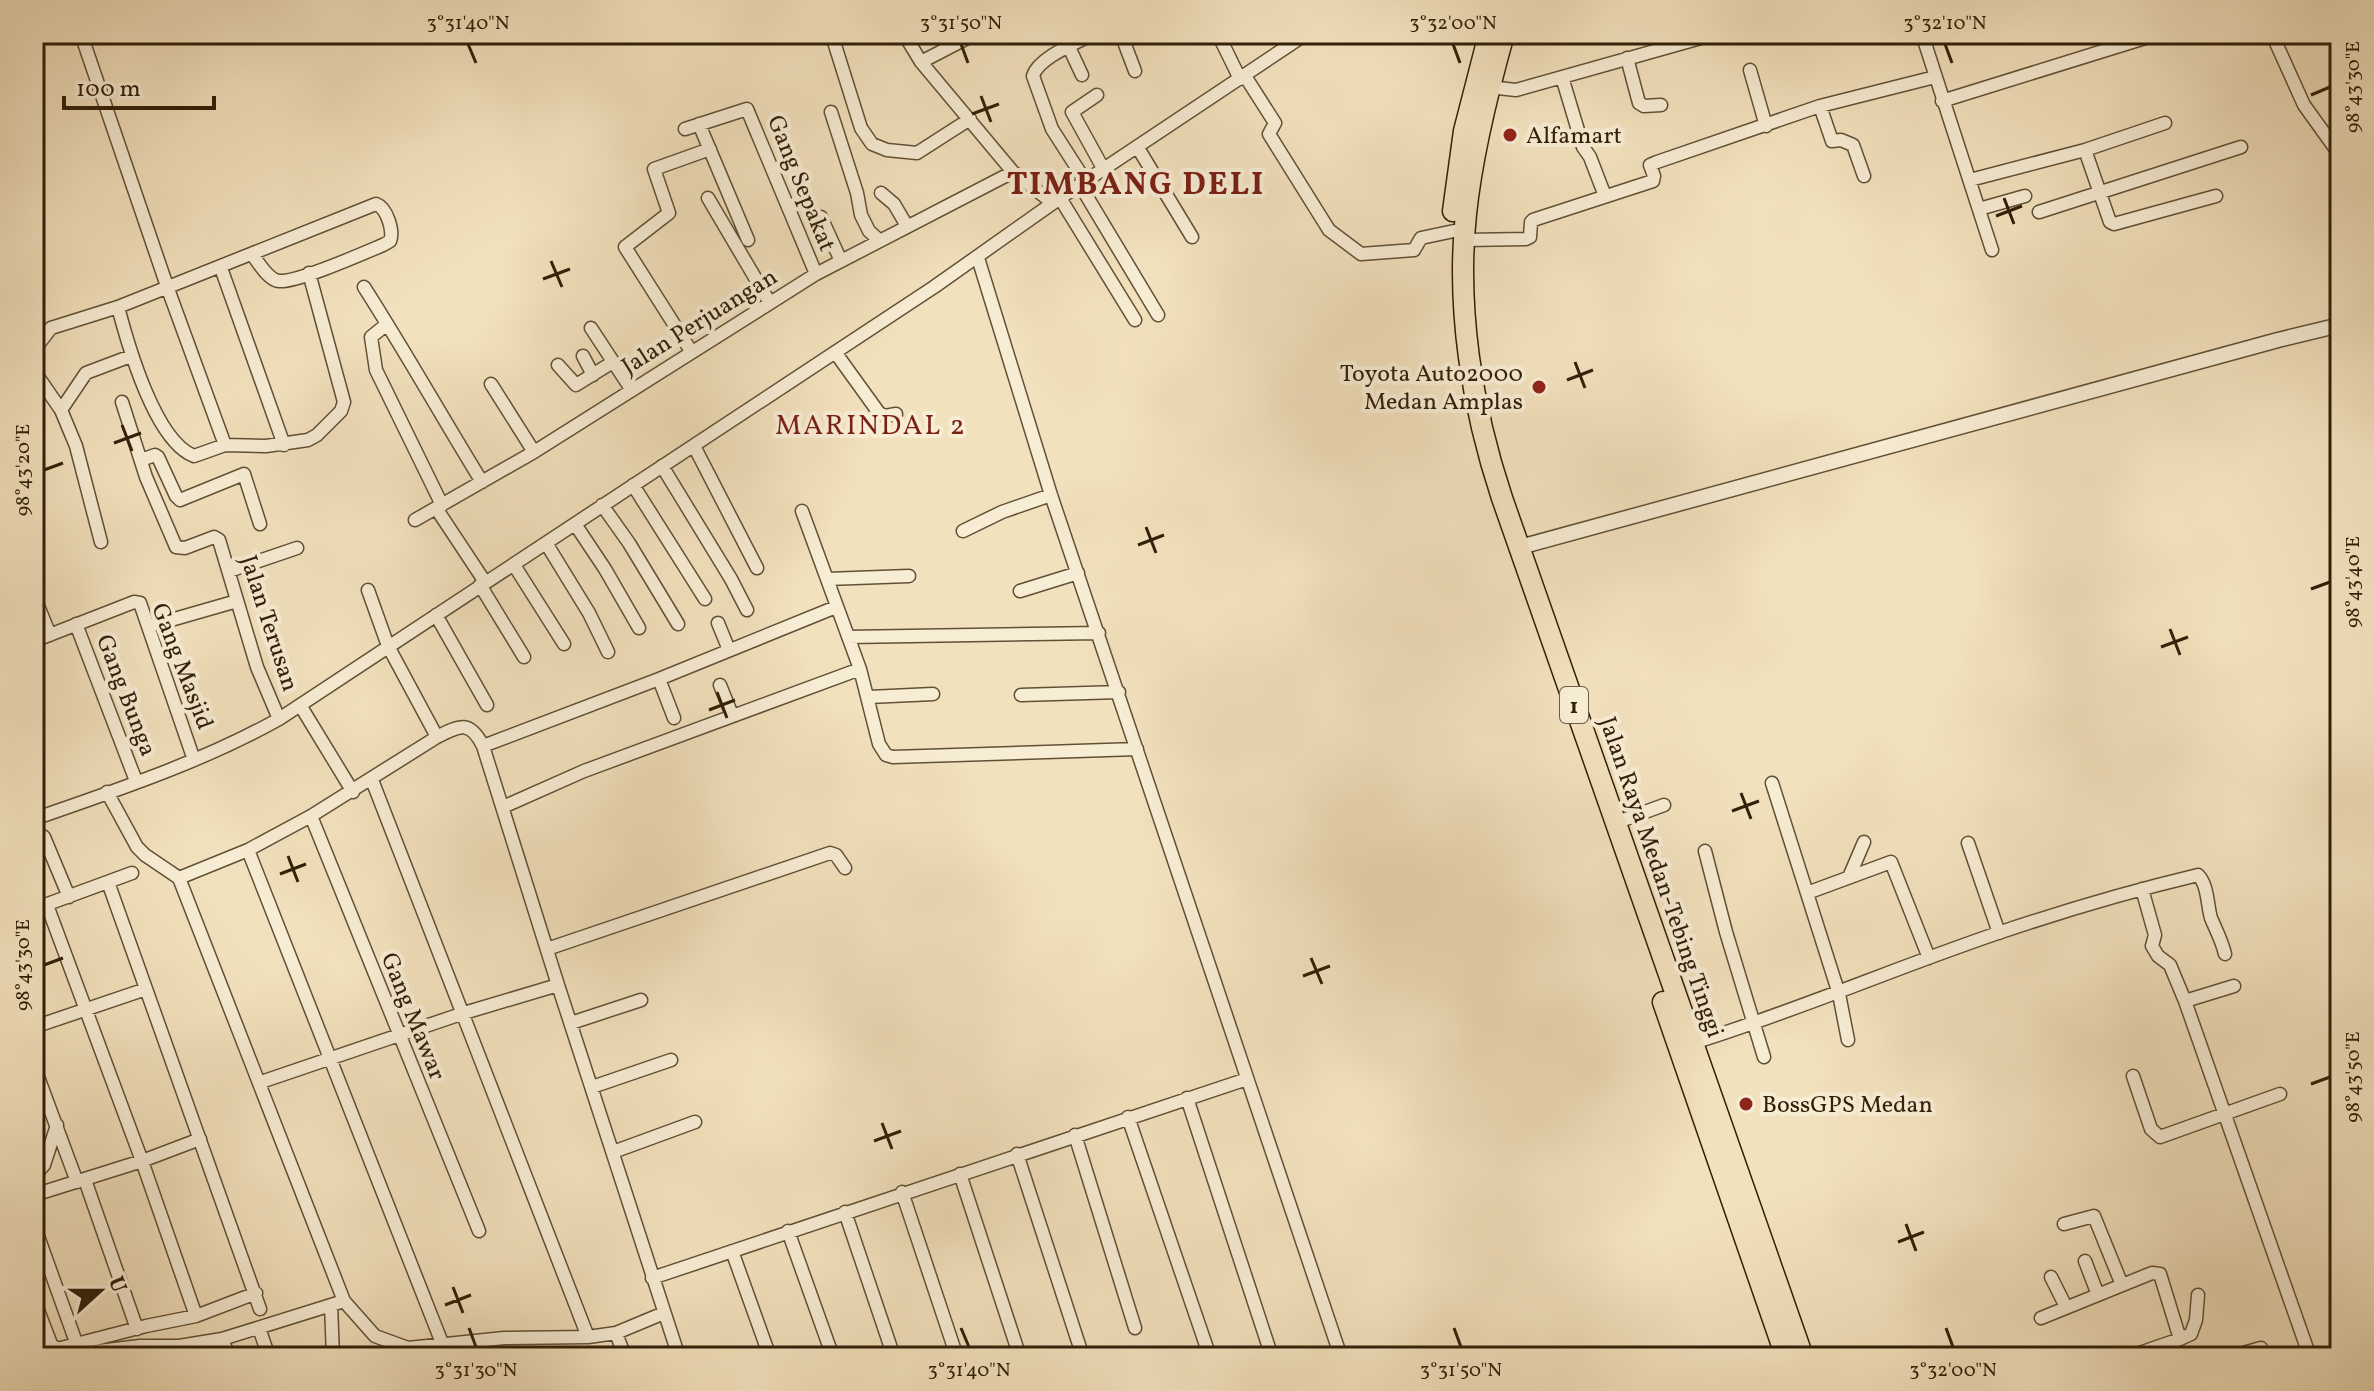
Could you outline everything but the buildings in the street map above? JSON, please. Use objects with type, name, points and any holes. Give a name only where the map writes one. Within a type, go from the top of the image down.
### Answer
[{"type":"highway","name":"Jalan Raya Medan-Tebing Tinggi","points":[[1489,34],[1464,131],[1453,212],[1459,235],[1475,399],[1494,474],[1803,1357]]},
{"type":"highway","name":"Jalan Raya Medan-Tebing Tinggi","points":[[1504,34],[1489,87],[1466,213],[1459,235],[1455,339],[1461,387],[1484,486],[1786,1357]]},
{"type":"street","points":[[81,34],[225,445]]},
{"type":"street","points":[[904,34],[921,62],[1013,172],[1056,201],[1135,320]]},
{"type":"street","points":[[921,62],[975,34]]},
{"type":"street","points":[[1093,34],[1042,63],[1033,76],[1052,129],[1158,315]]},
{"type":"street","points":[[1121,34],[1135,71]]},
{"type":"street","points":[[1218,34],[1243,78],[1275,123],[1269,134],[1329,230],[1361,254],[1414,250],[1421,238],[1459,235],[1526,239],[1530,237],[1533,220],[1653,181],[1650,165],[1657,162],[1820,106],[1935,77]]},
{"type":"street","points":[[34,801],[38,818],[194,760],[240,741],[279,719],[978,258],[1056,201],[1306,34]]},
{"type":"street","points":[[1489,87],[1516,90],[1715,34]]},
{"type":"street","points":[[1922,34],[1992,250]]},
{"type":"street","points":[[2272,34],[2304,105],[2340,155]]},
{"type":"street","points":[[1942,101],[2145,38]]},
{"type":"street","points":[[834,42],[861,128],[872,144],[887,150],[917,153],[970,119]]},
{"type":"street","points":[[1069,47],[1082,75]]},
{"type":"street","points":[[1627,58],[1639,103],[1644,106],[1661,105]]},
{"type":"street","points":[[1750,70],[1766,126]]},
{"type":"street","points":[[1562,77],[1583,147],[1605,196]]},
{"type":"street","points":[[1097,95],[1072,112],[1104,170]]},
{"type":"street","points":[[1820,106],[1832,141],[1841,140],[1853,145],[1864,176]]},
{"type":"street","name":"Gang Sepakat","points":[[699,124],[747,109],[816,274]]},
{"type":"street","points":[[831,112],[863,220],[880,241]]},
{"type":"street","points":[[1970,180],[2085,150],[2165,123]]},
{"type":"street","points":[[685,129],[699,124],[748,240]]},
{"type":"street","points":[[2039,212],[2241,147]]},
{"type":"street","points":[[1138,148],[1192,237]]},
{"type":"street","points":[[691,351],[625,247],[669,213],[654,169],[710,149]]},
{"type":"street","points":[[2085,150],[2110,222],[2114,224],[2216,196]]},
{"type":"street","name":"Jalan Perjuangan","points":[[415,520],[534,452],[816,274],[1013,172]]},
{"type":"street","points":[[881,193],[894,204],[907,226]]},
{"type":"street","points":[[1979,209],[2025,196]]},
{"type":"street","points":[[708,198],[770,303]]},
{"type":"street","points":[[34,350],[51,328],[168,289],[221,268],[252,254],[365,208],[381,205],[392,235],[390,241],[309,273],[276,281],[252,254]]},
{"type":"street","points":[[719,221],[736,211]]},
{"type":"street","points":[[821,217],[841,261]]},
{"type":"street","points":[[978,258],[1051,495],[1341,1357]]},
{"type":"street","points":[[221,268],[284,445]]},
{"type":"street","points":[[118,307],[131,356],[158,414],[181,447],[194,456],[225,445],[295,444],[317,435],[345,406],[309,273]]},
{"type":"street","points":[[364,287],[482,482]]},
{"type":"street","points":[[387,324],[371,337],[376,370],[439,506],[524,657]]},
{"type":"street","points":[[1520,547],[2340,325]]},
{"type":"street","points":[[591,328],[631,389]]},
{"type":"street","points":[[835,352],[879,413],[885,416],[896,414]]},
{"type":"street","points":[[61,410],[86,373],[131,356]]},
{"type":"street","points":[[583,356],[593,375]]},
{"type":"street","points":[[558,365],[574,385],[613,362]]},
{"type":"street","points":[[34,371],[61,410],[76,446],[101,542]]},
{"type":"street","points":[[491,384],[534,452]]},
{"type":"street","points":[[122,402],[141,460],[158,457],[178,500],[244,474],[260,524]]},
{"type":"street","points":[[694,446],[757,568]]},
{"type":"street","name":"Jalan Terusan","points":[[141,460],[176,547],[185,548],[214,537],[219,540],[263,686],[279,719]]},
{"type":"street","points":[[662,466],[747,610]]},
{"type":"street","points":[[633,485],[705,599]]},
{"type":"street","points":[[963,531],[1002,512],[1051,495]]},
{"type":"street","points":[[602,505],[678,624]]},
{"type":"street","points":[[802,511],[860,669],[879,744],[889,756],[1137,749]]},
{"type":"street","points":[[575,524],[639,628]]},
{"type":"street","points":[[546,543],[589,613],[608,652]]},
{"type":"street","points":[[229,571],[297,548]]},
{"type":"street","points":[[514,565],[564,644]]},
{"type":"street","points":[[1020,591],[1078,573]]},
{"type":"street","points":[[827,579],[909,576]]},
{"type":"street","points":[[368,590],[388,646],[437,737]]},
{"type":"street","points":[[34,596],[50,635]]},
{"type":"street","name":"Gang Masjid","points":[[76,624],[137,601],[141,604],[194,760]]},
{"type":"street","points":[[150,626],[237,601]]},
{"type":"street","points":[[483,746],[836,607]]},
{"type":"street","points":[[436,615],[487,705]]},
{"type":"street","points":[[718,623],[729,650]]},
{"type":"street","points":[[34,641],[76,624]]},
{"type":"street","name":"Gang Bunga","points":[[76,624],[136,781]]},
{"type":"street","points":[[848,637],[1099,633]]},
{"type":"street","points":[[503,807],[584,771],[860,669]]},
{"type":"street","points":[[659,679],[674,718]]},
{"type":"street","points":[[720,685],[732,715]]},
{"type":"street","points":[[1021,695],[1119,692]]},
{"type":"street","points":[[869,697],[933,694]]},
{"type":"street","points":[[300,705],[353,792]]},
{"type":"street","points":[[179,878],[248,850],[311,816],[437,737],[464,727],[472,729],[483,746],[679,1357]]},
{"type":"street","points":[[372,780],[588,1337]]},
{"type":"street","points":[[1772,783],[1839,994],[1848,1040]]},
{"type":"street","points":[[107,792],[137,847],[179,878],[261,1082],[337,1303],[333,1357]]},
{"type":"street","points":[[1615,823],[1664,805]]},
{"type":"street","name":"Gang Mawar","points":[[311,816],[479,1231]]},
{"type":"street","points":[[34,835],[44,837],[69,897]]},
{"type":"street","points":[[1849,877],[1864,842]]},
{"type":"street","points":[[1968,843],[1999,933]]},
{"type":"street","points":[[248,850],[442,1343]]},
{"type":"street","points":[[1705,851],[1764,1057]]},
{"type":"street","points":[[547,949],[820,856],[833,853],[845,868]]},
{"type":"street","points":[[1807,893],[1886,862],[1893,864],[1929,958]]},
{"type":"street","points":[[132,873],[40,907],[84,1008],[196,1316]]},
{"type":"street","points":[[1693,1043],[1756,1024],[1999,933],[2142,889],[2200,875],[2211,918],[2225,954]]},
{"type":"street","points":[[108,882],[260,1309]]},
{"type":"street","points":[[2142,889],[2155,935],[2152,946],[2158,956],[2170,965],[2185,1001],[2310,1357]]},
{"type":"street","points":[[261,1082],[464,1013],[558,985]]},
{"type":"street","points":[[2185,1001],[2234,986]]},
{"type":"street","points":[[34,1027],[146,989]]},
{"type":"street","points":[[571,1023],[641,1000]]},
{"type":"street","points":[[592,1087],[671,1060]]},
{"type":"street","points":[[34,1066],[39,1089],[81,1181],[137,1329]]},
{"type":"street","points":[[2133,1076],[2151,1129],[2157,1137],[2280,1094]]},
{"type":"street","points":[[652,1278],[1247,1079]]},
{"type":"street","points":[[1187,1098],[1272,1357]]},
{"type":"street","points":[[1128,1117],[1210,1357]]},
{"type":"street","points":[[613,1152],[695,1122]]},
{"type":"street","points":[[34,1176],[44,1165],[57,1125]]},
{"type":"street","points":[[1075,1135],[1135,1328]]},
{"type":"street","points":[[34,1195],[200,1139]]},
{"type":"street","points":[[1017,1154],[1083,1357]]},
{"type":"street","points":[[960,1174],[1020,1357]]},
{"type":"street","points":[[902,1192],[957,1357]]},
{"type":"street","points":[[845,1212],[894,1357]]},
{"type":"street","points":[[2064,1224],[2094,1216],[2122,1285]]},
{"type":"street","points":[[34,1225],[79,1351]]},
{"type":"street","points":[[788,1231],[833,1357]]},
{"type":"street","points":[[732,1251],[770,1357]]},
{"type":"street","points":[[2085,1261],[2098,1295]]},
{"type":"street","points":[[2041,1318],[2152,1273],[2160,1274],[2180,1339]]},
{"type":"street","points":[[2051,1277],[2066,1307]]},
{"type":"street","points":[[79,1351],[137,1329],[196,1316],[256,1293]]},
{"type":"street","points":[[2128,1357],[2191,1334],[2196,1320],[2198,1295]]},
{"type":"street","points":[[34,1300],[53,1347],[57,1349],[180,1352],[337,1303]]},
{"type":"street","points":[[337,1303],[382,1341],[408,1348],[504,1338],[588,1337],[616,1333],[664,1313]]},
{"type":"street","points":[[259,1328],[269,1357]]},
{"type":"street","points":[[616,1333],[625,1357]]},
{"type":"street","points":[[222,1339],[229,1357]]},
{"type":"street","points":[[2201,1357],[2236,1356],[2261,1348]]},
{"type":"place","name":"Alfamart","points":[[1510,135]]},
{"type":"place","name":"Toyota Auto2000 Medan Amplas","points":[[1539,387]]},
{"type":"place","name":"BossGPS Medan","points":[[1746,1104]]},
{"type":"district","name":"TIMBANG DELI","points":[[1136,183]]},
{"type":"district","name":"MARINDAL 2","points":[[871,424]]}]
